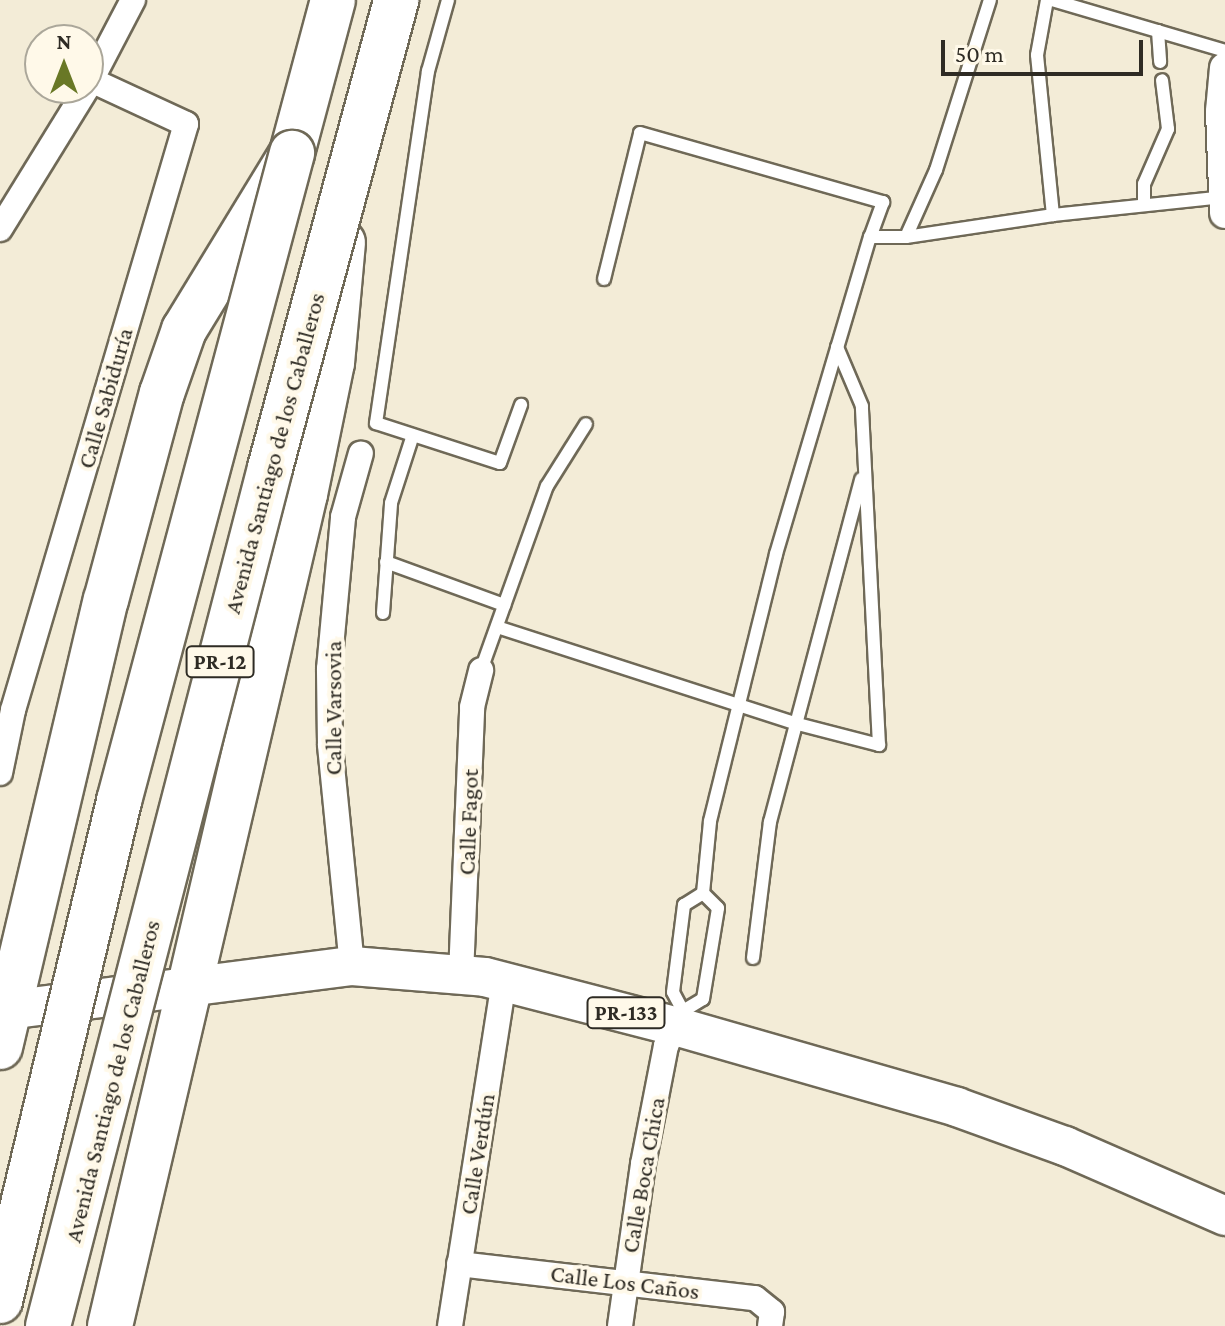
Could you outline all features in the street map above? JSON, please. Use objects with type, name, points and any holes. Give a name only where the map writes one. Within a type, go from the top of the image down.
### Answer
[{"type":"highway","name":"PR-12","points":[[0,1301],[119,801],[333,0]]},
{"type":"highway","name":"Avenida Santiago de los Caballeros","points":[[48,1326],[396,0]]},
{"type":"highway","points":[[2,1023],[106,600],[146,449],[184,330],[292,153]]},
{"type":"highway","points":[[110,1326],[192,986],[332,363],[350,167]]},
{"type":"main road","name":"PR-133","points":[[2,1023],[192,986],[352,966],[461,975],[679,1018],[957,1107],[1065,1146],[1225,1216]]},
{"type":"street","points":[[104,56],[133,0]]},
{"type":"street","points":[[1224,205],[1221,111],[1225,68]]},
{"type":"street","name":"Calle Sabiduría","points":[[0,773],[13,710],[186,124],[104,91]]},
{"type":"street","points":[[0,229],[77,104]]},
{"type":"street","name":"Calle Varsovia","points":[[352,966],[330,744],[329,669],[343,517],[361,453]]},
{"type":"street","name":"Calle Fagot","points":[[461,975],[472,707],[481,670]]},
{"type":"street","name":"Calle Verdún","points":[[450,1326],[504,982]]},
{"type":"street","name":"Calle Boca Chica","points":[[620,1326],[666,1046],[679,1018]]},
{"type":"street","name":"Calle Los Caños","points":[[459,1264],[755,1298],[772,1312],[770,1326]]},
{"type":"lane","points":[[448,0],[428,71],[376,423],[500,463],[521,405]]},
{"type":"lane","points":[[906,237],[936,170],[990,0]]},
{"type":"lane","points":[[1053,215],[1037,55],[1050,0],[1225,51]]},
{"type":"lane","points":[[1158,31],[1160,62]]},
{"type":"lane","points":[[1144,205],[1144,184],[1168,129],[1162,80]]},
{"type":"lane","points":[[604,279],[640,133],[883,202],[776,554],[737,702],[710,821],[703,893]]},
{"type":"lane","points":[[870,237],[906,237],[1144,205],[1224,205]]},
{"type":"lane","points":[[497,627],[737,702],[794,723],[879,745],[862,406],[837,347]]},
{"type":"lane","points":[[481,670],[547,486],[586,424]]},
{"type":"lane","points":[[383,613],[391,503],[413,435]]},
{"type":"lane","points":[[753,958],[770,822],[864,468]]},
{"type":"lane","points":[[386,562],[504,605]]},
{"type":"lane","points":[[703,893],[718,908],[703,999],[679,1018],[673,992],[684,905],[703,893]]}]
